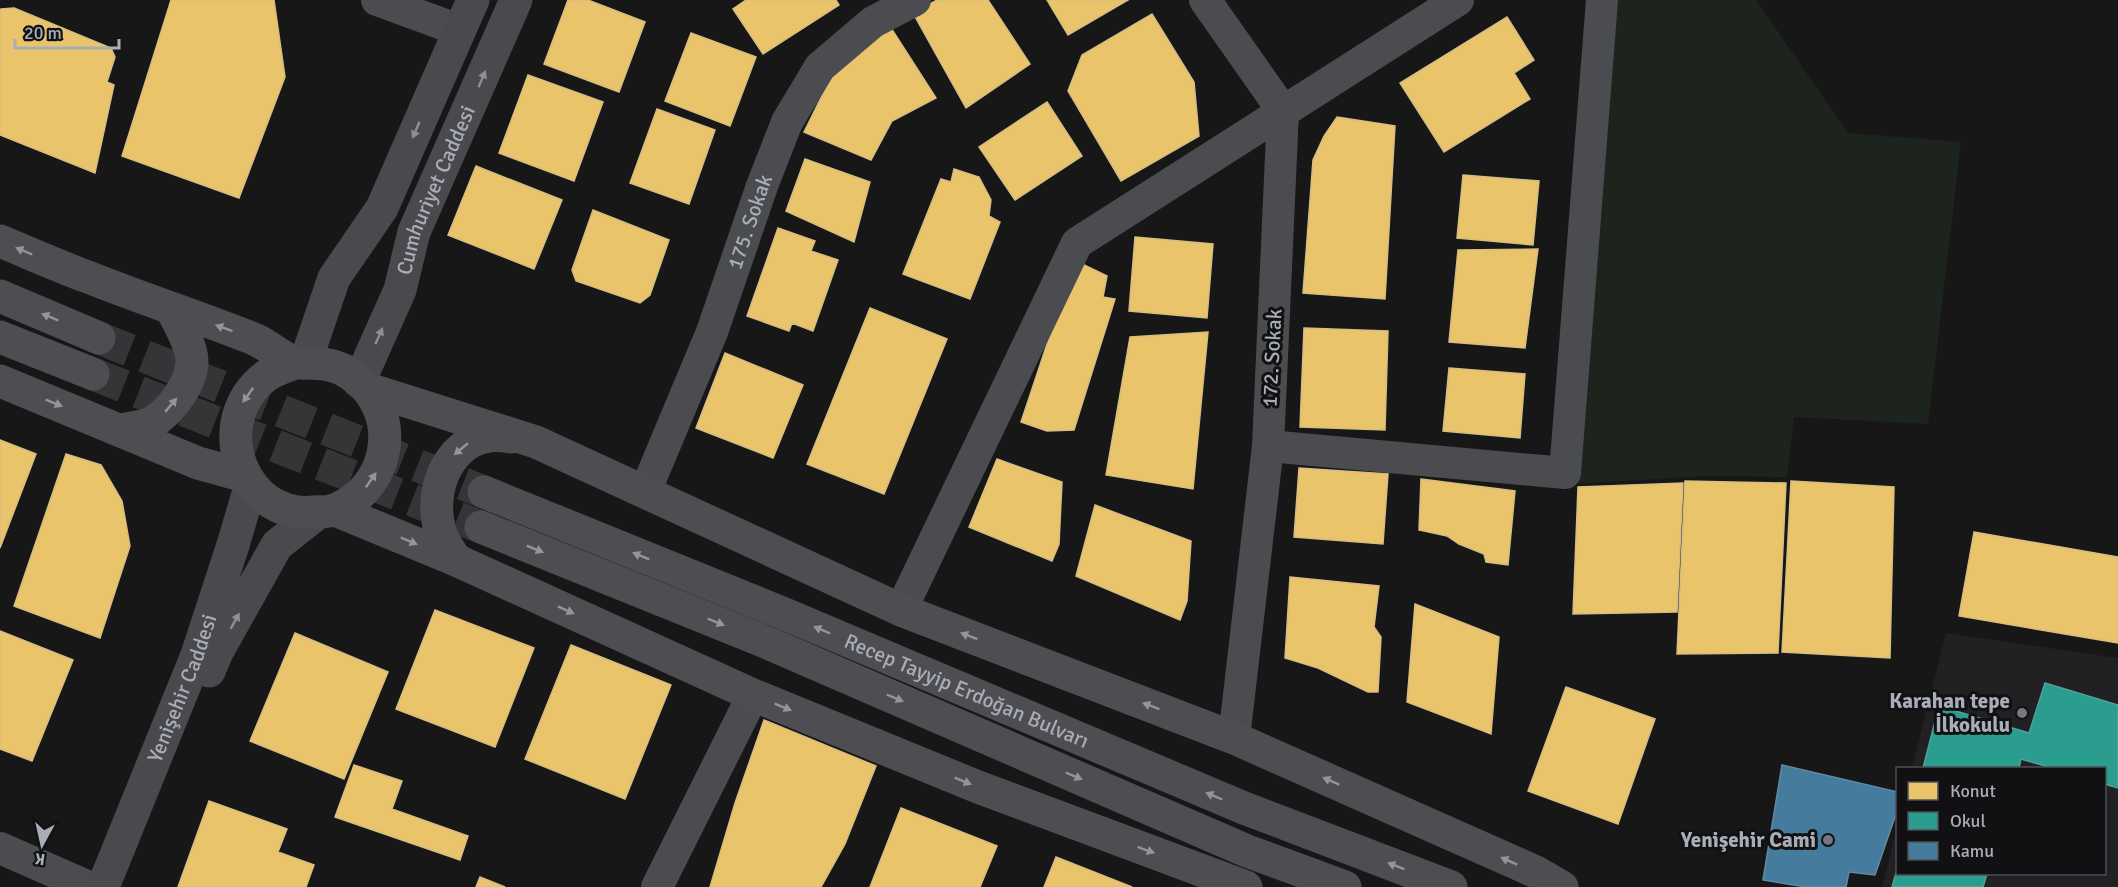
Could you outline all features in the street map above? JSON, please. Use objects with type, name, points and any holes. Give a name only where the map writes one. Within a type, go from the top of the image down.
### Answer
[{"type":"highway","points":[[0,241],[87,277],[257,340],[300,363]]},
{"type":"highway","points":[[0,296],[99,338]]},
{"type":"highway","points":[[121,430],[152,423],[169,409],[185,387],[192,360],[182,327],[171,308]]},
{"type":"highway","points":[[0,337],[93,374]]},
{"type":"highway","points":[[300,363],[326,364],[349,373],[364,385],[381,410],[386,435],[382,460],[371,482],[354,499],[327,511],[306,513],[282,508],[261,495],[248,480],[236,452],[235,436],[242,404],[256,384],[277,369],[300,363]]},
{"type":"highway","points":[[0,381],[198,463],[248,480]]},
{"type":"highway","points":[[364,385],[536,442],[901,610],[1234,738],[1536,872],[1562,887]]},
{"type":"highway","points":[[456,560],[439,529],[436,511],[439,485],[449,461],[458,450],[475,439],[504,436],[536,442]]},
{"type":"highway","name":"Recep Tayyip Erdoğan Bulvarı","points":[[484,492],[798,619],[1244,808],[1451,887]]},
{"type":"highway","points":[[327,511],[456,560],[753,694],[978,787],[1241,886]]},
{"type":"highway","name":"Recep Tayyip Erdoğan Bulvarı","points":[[481,527],[768,643],[1247,851],[1345,887]]},
{"type":"main road","name":"Cumhuriyet Caddesi","points":[[300,363],[334,278],[382,208],[474,0]]},
{"type":"main road","name":"Cumhuriyet Caddesi","points":[[364,385],[400,290],[414,232],[516,0]]},
{"type":"main road","name":"Yenişehir Caddesi","points":[[103,887],[197,654],[233,545],[248,480]]},
{"type":"main road","name":"Yenişehir Caddesi","points":[[122,887],[217,652],[277,545],[327,511]]},
{"type":"street","points":[[377,0],[459,30]]},
{"type":"street","name":"175. Sokak","points":[[645,492],[712,332],[762,186],[787,122],[820,67],[873,22],[915,0]]},
{"type":"street","points":[[1205,0],[1283,111]]},
{"type":"street","points":[[901,610],[1077,243],[1458,0]]},
{"type":"street","points":[[1268,446],[1565,472],[1602,0]]},
{"type":"street","name":"172. Sokak","points":[[1234,738],[1268,446],[1283,111]]},
{"type":"street","points":[[657,887],[753,694]]},
{"type":"street","points":[[0,848],[89,887]]},
{"type":"shaded area","points":[[1605,0],[1756,0],[1848,133],[1961,142],[1928,424],[1794,417],[1787,477],[1707,476],[1572,484]]},
{"type":"shaded area","name":"Karahan tepe İlkokulu","points":[[1946,633],[2118,658],[2118,887],[1882,887],[1896,831],[1896,875],[2106,875],[2106,767],[1912,767]]},
{"type":"building: Konut","points":[[171,0],[274,0],[285,77],[239,198],[122,156]]},
{"type":"building: Konut","points":[[568,0],[588,0],[645,22],[619,92],[544,64]]},
{"type":"building: Konut","points":[[746,0],[836,0],[839,5],[763,54],[733,9]]},
{"type":"building: Konut","points":[[937,0],[988,0],[1030,64],[966,108],[913,13]]},
{"type":"building: Konut","points":[[1047,0],[1128,0],[1068,35]]},
{"type":"building: Konut","points":[[14,8],[111,48],[115,57],[107,82],[114,85],[95,173],[0,135],[0,11]]},
{"type":"building: Konut","points":[[1152,14],[1194,82],[1199,136],[1121,181],[1068,91],[1082,55]]},
{"type":"building: Konut","points":[[1507,17],[1534,60],[1514,73],[1530,99],[1444,152],[1400,83]]},
{"type":"building: Konut","points":[[891,28],[936,98],[892,121],[871,160],[804,132],[844,51]]},
{"type":"building: Konut","points":[[691,33],[756,57],[730,126],[665,101]]},
{"type":"building: Konut","points":[[528,75],[603,102],[574,181],[499,153]]},
{"type":"building: Konut","points":[[1047,102],[1082,156],[1015,200],[979,147]]},
{"type":"building: Konut","points":[[657,109],[715,130],[689,204],[630,183]]},
{"type":"building: Konut","points":[[1337,117],[1395,126],[1385,299],[1303,293],[1313,160],[1324,136]]},
{"type":"building: Konut","points":[[805,159],[870,182],[854,242],[786,211]]},
{"type":"building: Konut","points":[[476,166],[562,200],[534,269],[448,235]]},
{"type":"building: Konut","points":[[954,169],[979,177],[991,200],[989,216],[1000,222],[970,299],[903,274],[941,179],[951,182]]},
{"type":"building: Konut","points":[[1463,175],[1539,181],[1533,245],[1457,238]]},
{"type":"building: Konut","points":[[593,210],[669,240],[650,295],[640,303],[576,281],[572,270]]},
{"type":"building: Konut","points":[[778,228],[815,241],[811,251],[838,260],[813,331],[792,323],[789,331],[747,316]]},
{"type":"building: Konut","points":[[1135,237],[1213,244],[1207,318],[1129,311]]},
{"type":"building: Konut","points":[[1538,249],[1525,348],[1449,342],[1458,250]]},
{"type":"building: Konut","points":[[1080,263],[1107,276],[1103,297],[1115,299],[1074,430],[1047,431],[1021,422],[1073,266]]},
{"type":"building: Konut","points":[[870,308],[947,339],[884,494],[807,464]]},
{"type":"building: Konut","points":[[1304,328],[1388,331],[1385,430],[1300,427]]},
{"type":"building: Konut","points":[[1208,332],[1193,489],[1106,475],[1130,337]]},
{"type":"building: Konut","points":[[725,353],[803,385],[773,458],[696,428]]},
{"type":"building: Konut","points":[[1449,368],[1525,374],[1520,438],[1443,431]]},
{"type":"building: Konut","points":[[0,440],[36,454],[0,548]]},
{"type":"building: Konut","points":[[66,454],[101,465],[122,501],[130,546],[100,638],[14,606]]},
{"type":"building: Konut","points":[[997,459],[1062,482],[1059,544],[1052,561],[969,527]]},
{"type":"building: Konut","points":[[1299,468],[1388,474],[1383,544],[1294,537]]},
{"type":"building: Konut","points":[[1421,479],[1515,491],[1508,565],[1486,562],[1484,554],[1459,544],[1447,536],[1419,530]]},
{"type":"building: Konut","points":[[1685,481],[1786,483],[1778,653],[1677,654]]},
{"type":"building: Konut","points":[[1791,481],[1894,487],[1890,658],[1782,652]]},
{"type":"building: Konut","points":[[1683,483],[1677,612],[1573,614],[1578,487]]},
{"type":"building: Konut","points":[[1095,505],[1191,541],[1187,601],[1180,620],[1076,576]]},
{"type":"building: Konut","points":[[1974,532],[2118,557],[2118,643],[1959,616]]},
{"type":"building: Konut","points":[[1290,577],[1379,586],[1374,627],[1381,637],[1378,692],[1368,692],[1318,668],[1285,658]]},
{"type":"building: Konut","points":[[1415,604],[1499,637],[1491,734],[1407,702]]},
{"type":"building: Konut","points":[[435,610],[534,648],[495,747],[396,709]]},
{"type":"building: Konut","points":[[0,631],[73,660],[32,761],[0,749]]},
{"type":"building: Konut","points":[[295,633],[388,672],[344,779],[250,741]]},
{"type":"building: Konut","points":[[571,645],[671,685],[625,799],[525,759]]},
{"type":"building: Konut","points":[[1566,687],[1655,719],[1618,824],[1528,791]]},
{"type":"building: Konut","points":[[764,720],[876,766],[845,844],[821,887],[710,887],[735,803]]},
{"type":"building: Konut","points":[[354,765],[402,781],[392,809],[468,836],[460,860],[335,817]]},
{"type":"building: Konut","points":[[209,801],[287,829],[278,852],[314,865],[306,887],[178,887]]},
{"type":"building: Konut","points":[[901,808],[997,846],[980,887],[870,887]]},
{"type":"building: Konut","points":[[1056,857],[1132,887],[1044,887]]},
{"type":"building: Konut","points":[[480,877],[505,887],[476,887]]},
{"type":"building: Okul","points":[[2045,683],[2118,705],[2118,788],[2106,785],[2106,767],[2049,767],[2021,759],[2019,767],[1923,767],[1939,706],[2029,733]]},
{"type":"building: Okul","points":[[1896,873],[1896,875],[1987,875],[1983,887],[1892,887]]},
{"type":"building: Kamu","name":"Yenişehir Cami","points":[[1782,765],[1896,792],[1896,814],[1875,875],[1849,872],[1846,887],[1806,887],[1763,880]]},
{"type":"tunnel","points":[[99,338],[484,492]]},
{"type":"tunnel","points":[[93,374],[481,527]]},
{"type":"place","name":"Karahan tepe İlkokulu","points":[[2022,713]]},
{"type":"place","name":"Yenişehir Cami","points":[[1828,840]]}]
